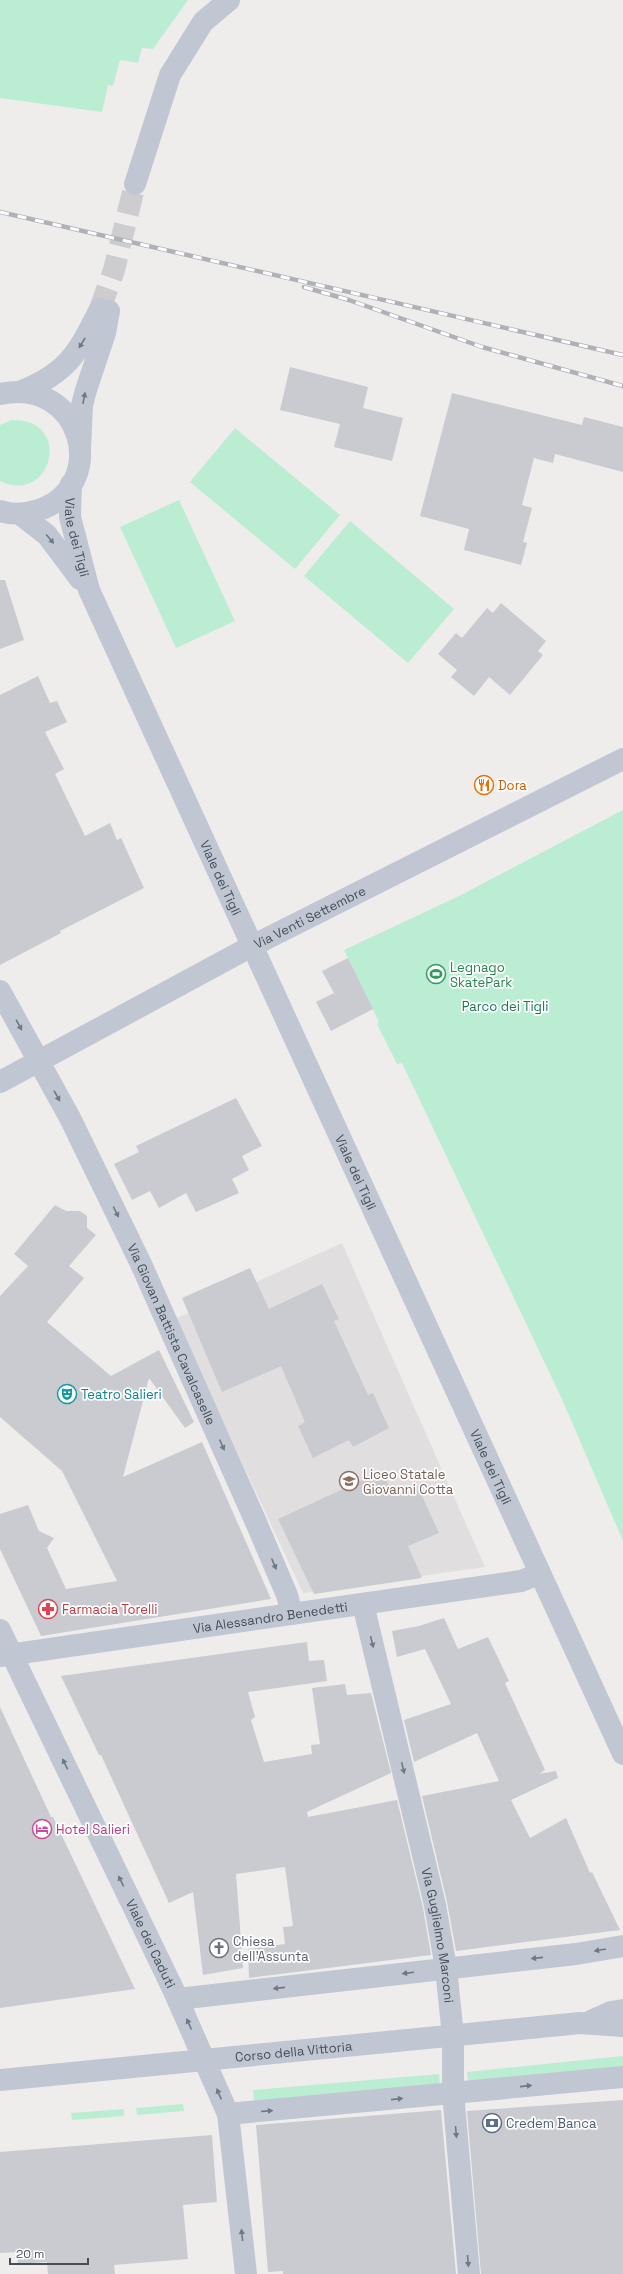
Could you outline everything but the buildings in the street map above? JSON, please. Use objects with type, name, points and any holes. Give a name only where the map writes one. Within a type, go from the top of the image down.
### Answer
[{"type":"street","points":[[135,184],[170,75],[203,22],[229,0]]},
{"type":"street","points":[[9,393],[47,380],[73,357],[105,310],[106,333],[86,390],[80,426],[80,450]]},
{"type":"street","name":"Viale dei Tigli","points":[[9,393],[44,397],[58,405],[74,425],[80,450],[79,463],[71,484],[70,518],[89,590],[539,1574],[623,1754]]},
{"type":"street","name":"Viale dei Tigli","points":[[8,513],[45,508],[58,499],[71,484]]},
{"type":"street","name":"Viale dei Tigli","points":[[8,513],[47,535],[89,590]]},
{"type":"street","name":"Via Venti Settembre","points":[[0,1082],[252,946],[623,759]]},
{"type":"street","name":"Via Giovan Battista Cavalcaselle","points":[[0,991],[70,1118],[141,1264],[255,1520],[287,1595],[292,1614]]},
{"type":"street","name":"Via Alessandro Benedetti","points":[[6,1655],[521,1581],[539,1574]]},
{"type":"street","name":"Via Guglielmo Marconi","points":[[363,1604],[435,1905],[446,1968],[453,2036],[452,2093],[469,2274]]},
{"type":"street","name":"Viale dei Caduti","points":[[0,1630],[6,1655],[178,1999],[228,2114],[246,2274]]},
{"type":"street","points":[[178,1999],[576,1954],[623,1946]]},
{"type":"street","name":"Corso della Vittoria","points":[[586,2023],[611,2012],[623,2010]]},
{"type":"street","name":"Corso della Vittoria","points":[[0,2080],[586,2023],[623,2026]]},
{"type":"street","points":[[228,2114],[623,2077]]},
{"type":"shaded area","name":"Liceo Statale Giovanni Cotta","points":[[342,1243],[485,1567],[303,1593],[175,1319]]},
{"type":"green space","points":[[0,0],[188,0],[153,49],[142,48],[138,63],[120,60],[113,86],[108,85],[102,112],[0,98]]},
{"type":"green space","points":[[12,420],[31,423],[43,432],[49,445],[49,459],[43,472],[33,482],[18,485],[0,481],[0,425]]},
{"type":"green space","points":[[235,428],[340,515],[295,569],[190,482]]},
{"type":"green space","points":[[179,500],[235,621],[176,648],[120,527]]},
{"type":"green space","points":[[350,521],[454,609],[408,663],[304,576]]},
{"type":"green space","name":"Parco dei Tigli","points":[[623,810],[623,1541],[562,1399],[402,1063],[397,1064],[377,1024],[379,1022],[344,950],[459,896]]},
{"type":"green space","points":[[623,2056],[623,2068],[468,2083],[467,2072]]},
{"type":"green space","points":[[439,2074],[440,2086],[254,2101],[253,2090]]},
{"type":"green space","points":[[183,2104],[184,2111],[137,2115],[136,2108]]},
{"type":"green space","points":[[124,2109],[124,2116],[72,2120],[71,2113]]},
{"type":"tunnel","points":[[100,309],[114,270],[135,184]]},
{"type":"railway","points":[[0,212],[623,355]]},
{"type":"railway","points":[[304,287],[349,300],[482,347],[623,386]]},
{"type":"place","name":"Dora","points":[[484,785]]},
{"type":"place","name":"Legnago SkatePark","points":[[436,974]]},
{"type":"place","name":"Teatro Salieri","points":[[67,1394]]},
{"type":"place","name":"Liceo Statale Giovanni Cotta","points":[[349,1481]]},
{"type":"place","name":"Farmacia Torelli","points":[[48,1609]]},
{"type":"place","name":"Hotel Salieri","points":[[42,1829]]},
{"type":"place","name":"Chiesa dell'Assunta","points":[[219,1948]]},
{"type":"place","name":"Credem Banca","points":[[492,2123]]}]
